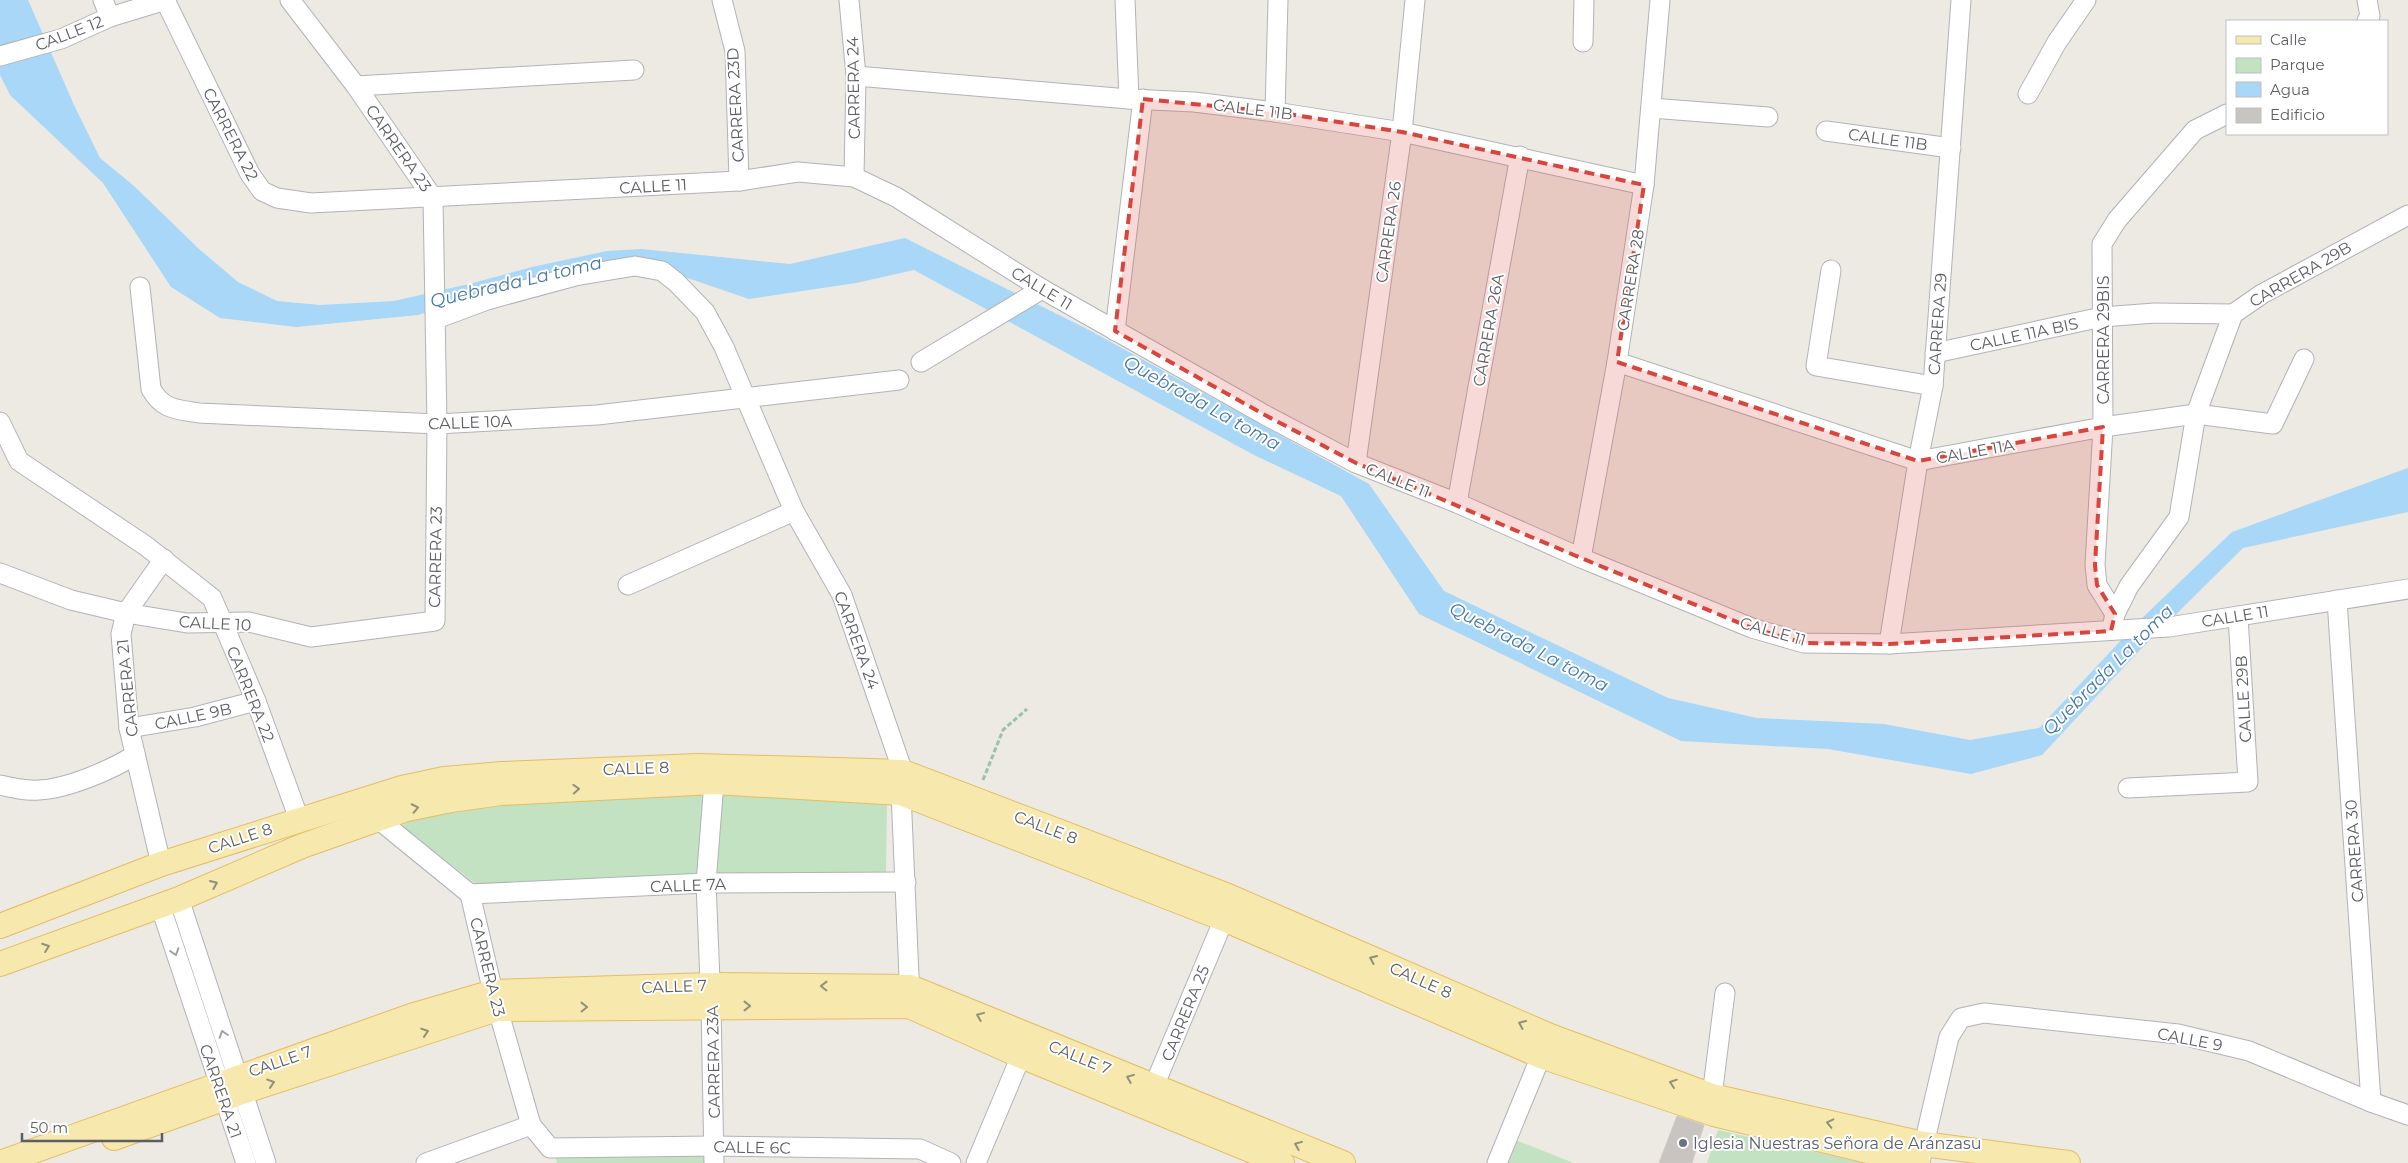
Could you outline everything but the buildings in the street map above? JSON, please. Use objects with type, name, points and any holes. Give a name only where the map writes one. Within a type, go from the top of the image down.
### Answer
[{"type":"main road","name":"CALLE 8","points":[[0,926],[160,864],[402,788],[444,779],[502,774],[698,766],[902,783],[976,800],[1228,896],[1550,1036],[1712,1096],[1920,1157]]},
{"type":"main road","name":"CALLE 8","points":[[0,964],[169,902],[302,846],[407,810],[451,800],[501,793],[714,782],[902,783],[1541,1056],[1714,1114],[1920,1157],[2068,1163]]},
{"type":"main road","name":"CALLE 7","points":[[0,1163],[495,1000],[711,995],[910,996],[1150,1098],[1282,1163]]},
{"type":"main road","name":"CALLE 7","points":[[910,996],[1021,1056],[1343,1163]]},
{"type":"main road","name":"CALLE 7","points":[[44,1163],[230,1088]]},
{"type":"street","name":"CALLE 12","points":[[0,56],[61,38],[107,9],[165,0]]},
{"type":"street","name":"CARRERA 22","points":[[165,0],[250,174],[262,191],[277,198],[311,203],[434,198]]},
{"type":"street","name":"CARRERA 23","points":[[290,0],[356,86],[434,198],[437,424],[435,621]]},
{"type":"street","name":"CARRERA 23D","points":[[722,0],[734,51],[739,181]]},
{"type":"street","name":"CARRERA 24","points":[[849,0],[856,76],[854,177]]},
{"type":"street","points":[[1115,330],[1136,99],[1125,0]]},
{"type":"street","points":[[1275,112],[1278,0]]},
{"type":"street","name":"CARRERA 26","points":[[1356,463],[1402,132],[1415,0]]},
{"type":"street","points":[[1583,42],[1584,0]]},
{"type":"street","name":"CARRERA 28","points":[[1581,558],[1617,362],[1644,185],[1660,0]]},
{"type":"street","name":"CARRERA 29","points":[[1889,644],[1932,386],[1961,0]]},
{"type":"street","points":[[2028,94],[2056,42],[2086,0]]},
{"type":"street","points":[[356,86],[634,70]]},
{"type":"street","name":"CALLE 11B","points":[[856,76],[1194,102],[1275,112],[1402,132],[1520,156],[1644,185]]},
{"type":"street","points":[[1651,108],[1768,117]]},
{"type":"street","name":"CARRERA 29BIS","points":[[2115,625],[2097,585],[2095,565],[2103,427],[2102,244],[2117,220],[2196,130],[2226,115]]},
{"type":"street","name":"CALLE 11B","points":[[1826,131],[1951,148]]},
{"type":"street","name":"CARRERA 26A","points":[[1457,503],[1520,156]]},
{"type":"street","name":"CALLE 11","points":[[434,198],[739,181],[798,172],[854,177],[896,197],[1042,289],[1264,415],[1356,463],[1457,503],[1581,558],[1752,628],[1804,643],[1889,644],[2115,625],[2169,627],[2408,589]]},
{"type":"street","name":"CARRERA 29B","points":[[2115,625],[2129,586],[2179,517],[2196,414],[2233,314],[2262,294],[2408,215]]},
{"type":"street","name":"CARRERA 24","points":[[436,318],[487,300],[566,279],[635,266],[662,271],[676,282],[705,312],[724,347],[794,511],[842,594],[902,783],[910,996]]},
{"type":"street","points":[[1831,270],[1816,366],[1932,386]]},
{"type":"street","name":"CALLE 10A","points":[[140,287],[150,389],[158,402],[172,408],[199,413],[437,424],[597,415],[899,380]]},
{"type":"street","points":[[921,362],[1042,289]]},
{"type":"street","name":"CALLE 11A BIS","points":[[1935,353],[2102,316],[2155,313],[2233,314]]},
{"type":"street","name":"CALLE 11A","points":[[1617,362],[1918,461],[2103,427],[2196,414],[2273,424],[2304,359]]},
{"type":"street","points":[[0,422],[19,461],[164,560]]},
{"type":"street","points":[[628,585],[794,511]]},
{"type":"street","name":"CARRERA 22","points":[[164,560],[212,598],[256,701],[299,820]]},
{"type":"street","name":"CARRERA 21","points":[[160,864],[129,728],[120,634],[126,614],[164,560]]},
{"type":"street","name":"CALLE 10","points":[[1,580],[126,614],[187,623],[249,622],[311,637],[435,621]]},
{"type":"street","name":"CARRERA 30","points":[[2337,600],[2371,1102]]},
{"type":"street","name":"CALLE 29B","points":[[2128,788],[2248,782],[2238,616]]},
{"type":"street","name":"CALLE 9B","points":[[129,728],[195,717],[256,701]]},
{"type":"street","points":[[0,785],[40,790],[92,776],[113,768],[135,756]]},
{"type":"street","name":"CARRERA 23A","points":[[714,782],[706,883],[711,995],[714,1155]]},
{"type":"street","name":"CARRERA 23","points":[[378,819],[470,894],[495,1000],[531,1125],[550,1148]]},
{"type":"street","name":"CALLE 7A","points":[[470,894],[706,883],[906,882]]},
{"type":"street","name":"CARRERA 21","points":[[169,902],[230,1088],[246,1163]]},
{"type":"street","name":"CARRERA 25","points":[[1150,1098],[1224,919]]},
{"type":"street","points":[[1712,1096],[1725,993]]},
{"type":"street","name":"CALLE 9","points":[[1920,1157],[1949,1037],[1961,1018],[1984,1013],[2178,1034],[2249,1051],[2371,1102],[2408,1115]]},
{"type":"street","points":[[976,1163],[1021,1056]]},
{"type":"street","points":[[1497,1163],[1541,1056]]},
{"type":"street","name":"CARRERA 21","points":[[230,1088],[266,1163]]},
{"type":"street","points":[[426,1163],[531,1125]]},
{"type":"street","name":"CALLE 6C","points":[[550,1148],[714,1155],[920,1149],[951,1163]]},
{"type":"path","points":[[976,800],[1003,730],[1028,708]]},
{"type":"highlighted area","points":[[1143,99],[1275,112],[1402,132],[1644,185],[1617,362],[1918,461],[2103,427],[2095,565],[2097,585],[2115,614],[2111,631],[1889,644],[1804,643],[1752,628],[1356,463],[1265,415],[1115,331]]},
{"type":"green space","points":[[713,794],[887,800],[886,873],[702,874],[477,885],[402,826],[415,817],[503,801]]},
{"type":"green space","points":[[1718,1130],[1864,1163],[1707,1163]]},
{"type":"green space","points":[[1513,1139],[1571,1162],[1571,1163],[1503,1163]]},
{"type":"green space","points":[[710,1152],[710,1163],[557,1163],[555,1154]]},
{"type":"water","name":"Quebrada La toma","points":[[0,0],[28,0],[74,105],[100,158],[134,186],[199,249],[238,282],[277,301],[320,305],[394,301],[532,267],[607,251],[641,249],[790,264],[905,238],[1089,330],[1369,484],[1444,591],[1668,698],[1757,718],[1884,724],[1970,740],[2039,728],[2139,621],[2232,532],[2408,468],[2408,512],[2243,548],[2136,654],[2042,755],[1971,774],[1828,749],[1681,741],[1419,614],[1341,496],[1254,455],[914,270],[856,283],[749,299],[641,262],[458,302],[418,315],[296,327],[220,318],[171,287],[103,183],[10,95],[0,75]]},
{"type":"place","name":"Iglesia Nuestras Señora de Aránzasu","points":[[1683,1143]]}]
